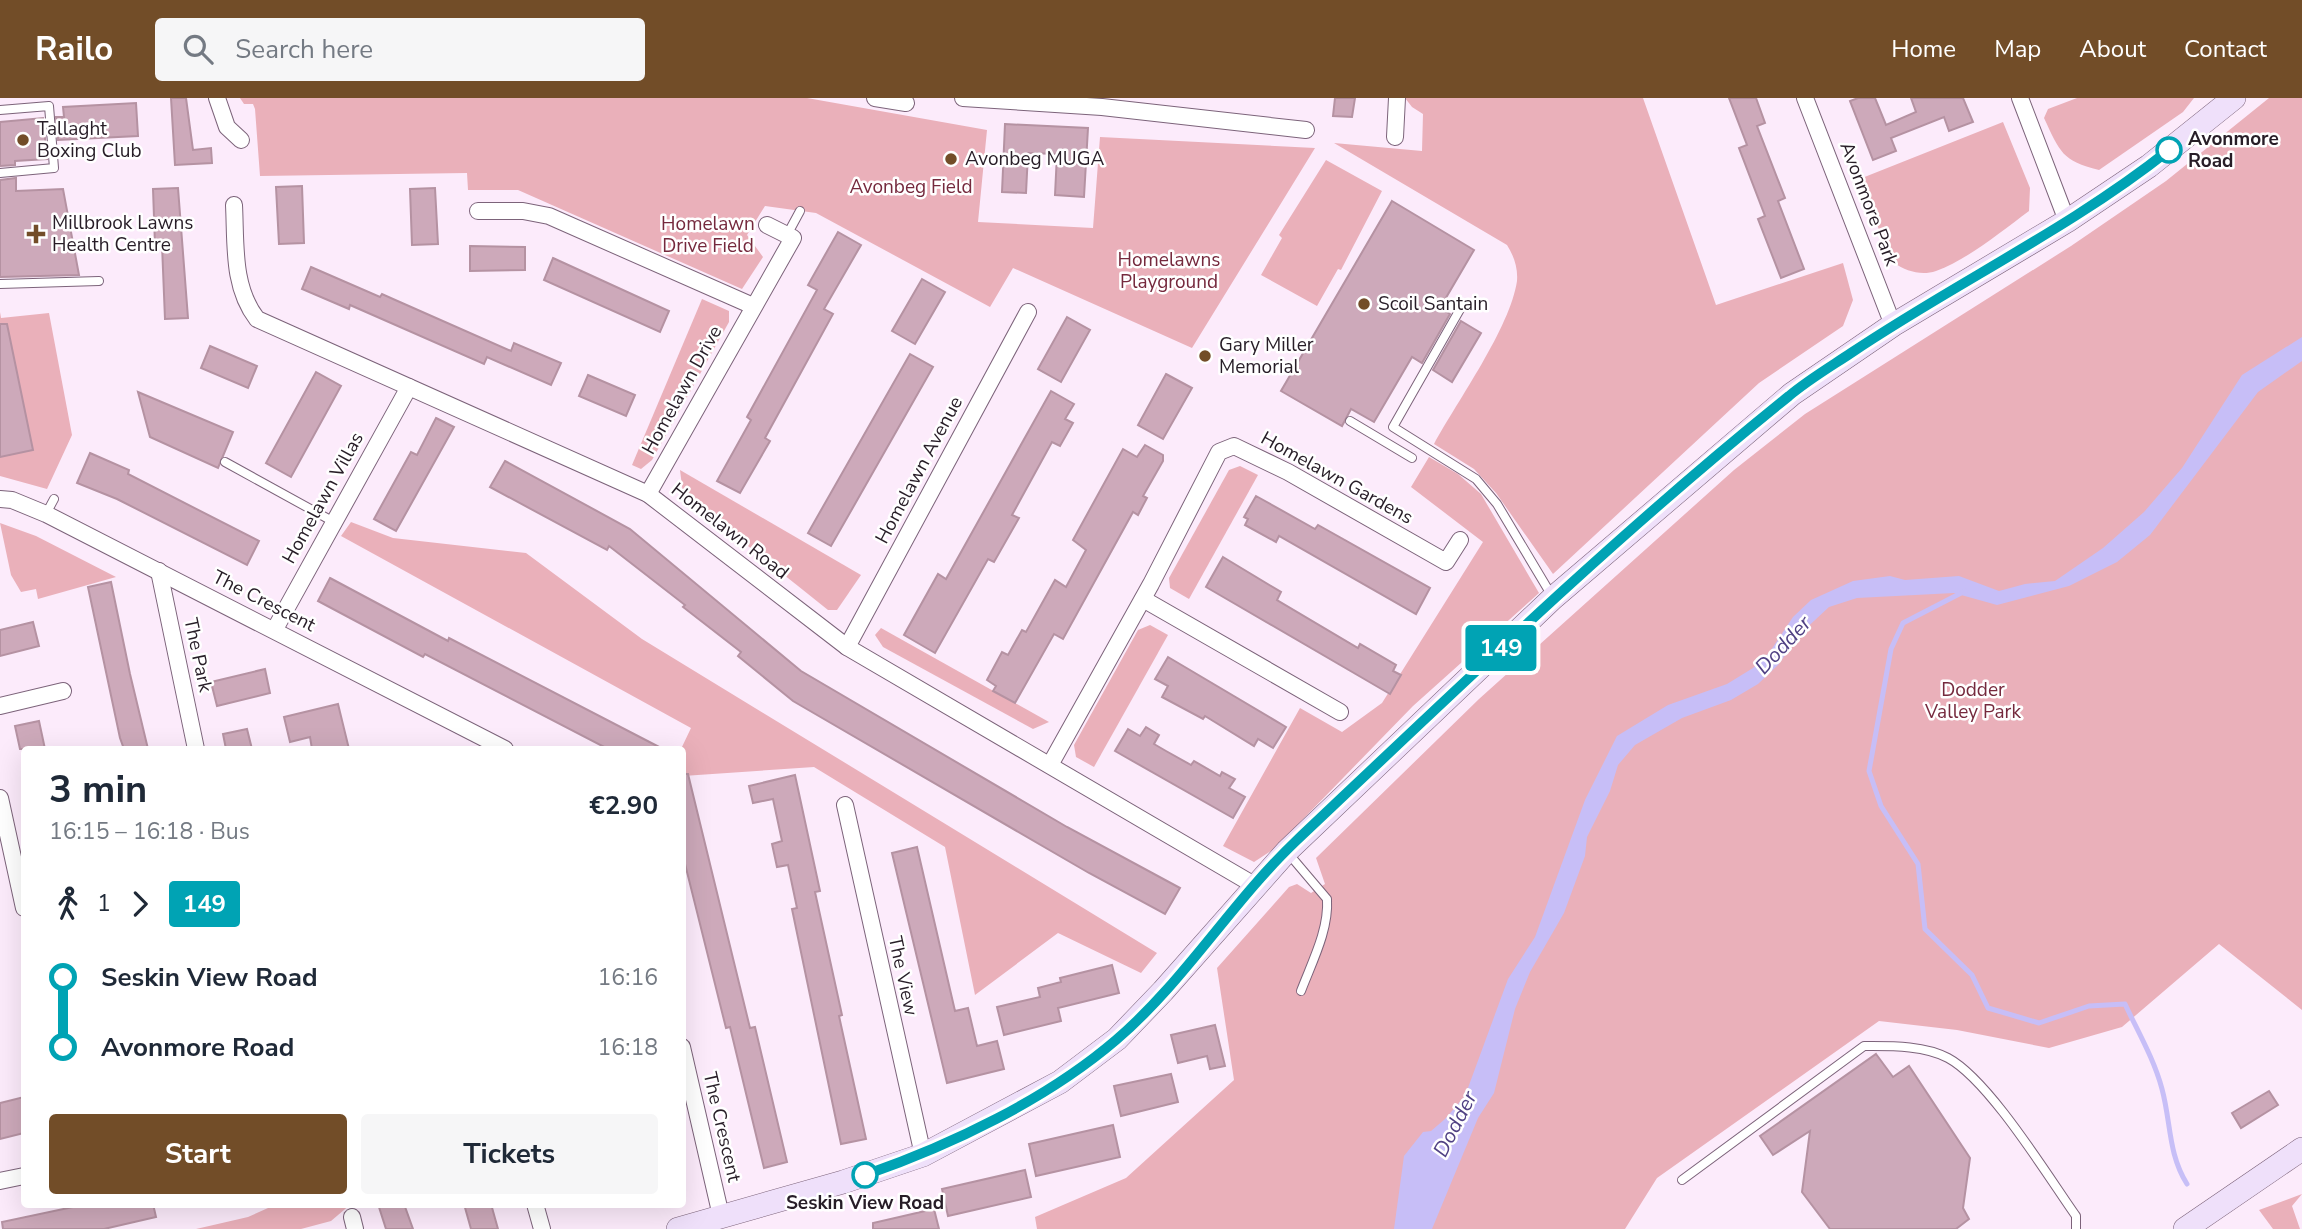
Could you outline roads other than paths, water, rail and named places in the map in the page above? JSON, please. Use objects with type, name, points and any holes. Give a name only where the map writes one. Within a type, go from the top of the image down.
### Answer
[{"type":"street","points":[[217,98],[227,127],[241,140]]},
{"type":"street","points":[[875,98],[906,103]]},
{"type":"street","points":[[963,98],[1041,101],[1306,130]]},
{"type":"street","points":[[1395,137],[1397,98]]},
{"type":"street","name":"Avonmore Park","points":[[1805,98],[1893,325]]},
{"type":"street","points":[[2020,98],[2067,221]]},
{"type":"street","points":[[678,1229],[843,1182],[923,1155],[1060,1082],[1117,1039],[1286,851],[1553,598],[1792,394],[1893,325],[2067,221],[2149,166],[2234,98]]},
{"type":"street","name":"Homelawn Road","points":[[234,205],[237,269],[243,296],[257,320],[648,494],[847,648],[1254,885]]},
{"type":"street","points":[[478,211],[523,212],[549,216],[753,306]]},
{"type":"street","points":[[767,225],[787,235]]},
{"type":"street","name":"Homelawn Drive","points":[[648,494],[793,238],[787,235]]},
{"type":"street","name":"Homelawn Avenue","points":[[847,648],[1028,312]]},
{"type":"street","name":"Homelawn Villas","points":[[275,629],[409,387]]},
{"type":"street","name":"Homelawn Gardens","points":[[1050,765],[1143,599],[1219,452],[1230,446],[1287,472],[1446,562],[1460,540]]},
{"type":"street","name":"The Crescent","points":[[0,499],[12,500],[46,514],[499,746]]},
{"type":"street","name":"The Park","points":[[159,571],[195,746]]},
{"type":"street","points":[[1143,599],[1340,712]]},
{"type":"street","points":[[0,706],[63,691]]},
{"type":"street","points":[[0,798],[21,894]]},
{"type":"street","name":"The View","points":[[845,805],[923,1155]]},
{"type":"street","name":"The Crescent","points":[[686,1065],[720,1216]]},
{"type":"street","points":[[2185,1229],[2302,1149]]},
{"type":"street","points":[[0,1181],[21,1177]]},
{"type":"street","points":[[536,1208],[542,1229]]},
{"type":"lane","points":[[0,110],[49,106],[54,169],[0,173]]},
{"type":"lane","points":[[787,235],[800,211]]},
{"type":"lane","points":[[0,284],[99,281]]},
{"type":"lane","points":[[1385,441],[1463,304]]},
{"type":"lane","points":[[1350,421],[1412,458]]},
{"type":"lane","points":[[1393,427],[1476,479],[1497,504],[1553,598]]},
{"type":"lane","points":[[225,462],[334,522]]},
{"type":"lane","points":[[46,514],[54,499]]},
{"type":"lane","points":[[1286,851],[1320,887],[1327,899],[1327,915],[1301,991]]},
{"type":"lane","points":[[1682,1180],[1864,1046],[1901,1046],[1946,1056],[1973,1073],[2076,1216],[2076,1229]]},
{"type":"water","name":"Dodder","points":[[2302,337],[2302,361],[2258,392],[2150,535],[2117,562],[2069,586],[1997,605],[1954,593],[1857,598],[1829,607],[1800,634],[1778,665],[1758,684],[1731,700],[1682,718],[1635,745],[1618,765],[1610,791],[1587,837],[1585,856],[1564,913],[1530,972],[1515,1009],[1494,1093],[1478,1118],[1432,1229],[1394,1229],[1404,1156],[1423,1132],[1431,1131],[1445,1119],[1465,1096],[1508,979],[1535,937],[1585,800],[1617,736],[1668,705],[1727,684],[1753,668],[1769,653],[1793,617],[1811,600],[1853,581],[1890,576],[1905,580],[1959,576],[1999,591],[2025,584],[2055,581],[2103,548],[2144,512],[2182,468],[2242,375]]},
{"type":"waterway","points":[[1965,591],[1903,623],[1891,649],[1869,771],[1881,806],[1918,864],[1925,929],[1972,975],[1988,1008],[2039,1023],[2089,1006],[2125,1004],[2159,1078],[2176,1161],[2187,1184]]},
{"type":"place","name":"Tallaght Boxing Club","points":[[23,140]]},
{"type":"place","name":"Avonmore Road","points":[[2169,150]]},
{"type":"place","name":"Avonbeg MUGA","points":[[951,159]]},
{"type":"place","name":"Millbrook Lawns Health Centre","points":[[36,234]]},
{"type":"place","name":"Scoil Santain","points":[[1364,304]]},
{"type":"place","name":"Gary Miller Memorial","points":[[1205,356]]},
{"type":"place","name":"Seskin View Road","points":[[865,1175]]},
{"type":"park label","name":"Avonbeg Field","points":[[911,187]]},
{"type":"park label","name":"Homelawn Drive Field","points":[[708,235]]},
{"type":"park label","name":"Homelawns Playground","points":[[1169,271]]},
{"type":"park label","name":"Dodder Valley Park","points":[[1973,701]]}]
